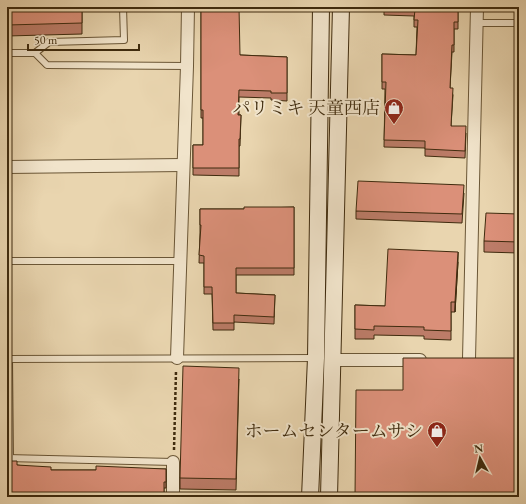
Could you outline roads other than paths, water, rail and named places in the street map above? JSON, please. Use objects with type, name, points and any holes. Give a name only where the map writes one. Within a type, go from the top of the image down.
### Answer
[{"type":"street","points":[[177,358],[188,7]]},
{"type":"street","points":[[310,497],[316,358],[321,7]]},
{"type":"street","points":[[329,497],[341,7]]},
{"type":"street","points":[[469,359],[477,7]]},
{"type":"street","points":[[7,167],[183,166]]},
{"type":"street","points":[[454,359],[483,359]]},
{"type":"street","points":[[332,360],[431,360]]},
{"type":"street","points":[[173,497],[174,462]]},
{"type":"lane","points":[[7,53],[35,53],[49,42],[124,40],[124,7]]},
{"type":"lane","points":[[477,23],[519,24]]},
{"type":"lane","points":[[35,53],[47,65],[187,66]]},
{"type":"lane","points":[[7,261],[180,261]]},
{"type":"lane","points":[[174,462],[9,458],[8,359],[316,358]]},
{"type":"place","name":"パリミキ 天童西店","points":[[394,125]]},
{"type":"place","name":"ホームセンタームサシ","points":[[437,448]]}]
